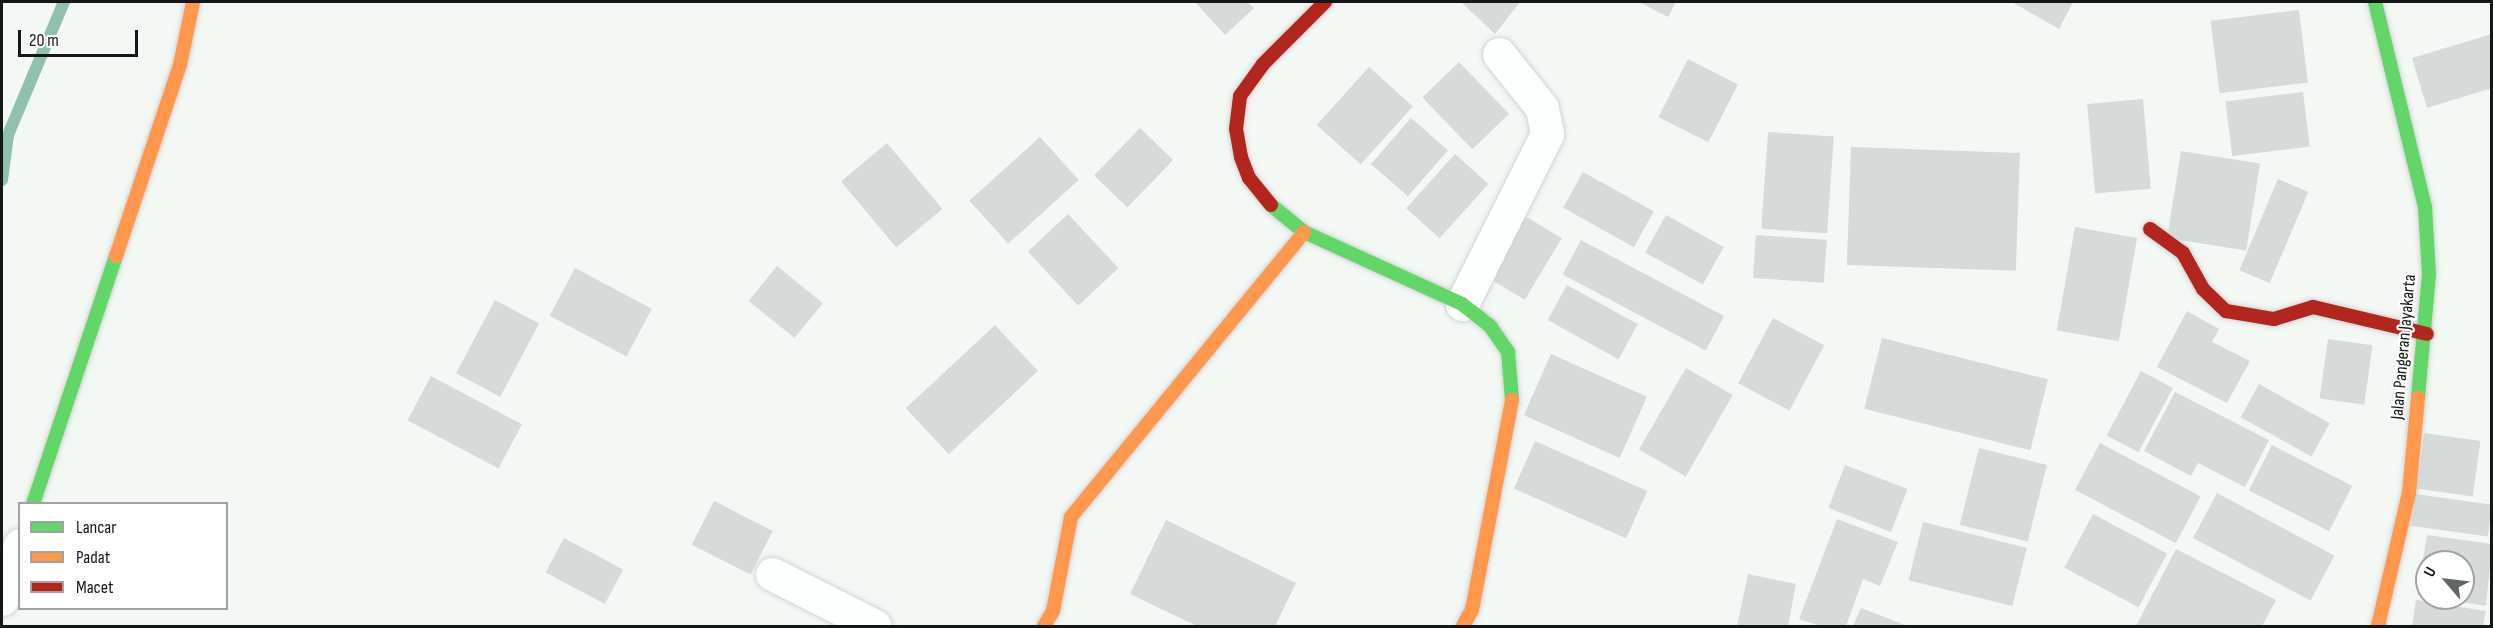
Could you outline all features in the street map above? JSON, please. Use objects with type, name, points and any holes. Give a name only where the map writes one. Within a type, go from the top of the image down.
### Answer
[{"type":"street","points":[[34,502],[180,65],[194,2]]},
{"type":"street","points":[[1324,2],[1263,64],[1240,96],[1236,129],[1249,178],[1277,213],[1304,232],[1461,304],[1490,326],[1508,352],[1514,391],[1472,610],[1463,627]]},
{"type":"street","name":"Jalan Pangeran Jayakarta","points":[[2375,2],[2425,207],[2427,334],[2409,493],[2378,627]]},
{"type":"street","points":[[1461,304],[1547,134],[1542,108],[1499,54]]},
{"type":"street","points":[[2150,229],[2182,253],[2203,289],[2226,311],[2274,319],[2313,307],[2427,334]]},
{"type":"street","points":[[1044,627],[1053,611],[1071,517],[1304,232]]},
{"type":"street","points":[[2,599],[18,551]]},
{"type":"street","points":[[772,574],[875,627]]},
{"type":"building","points":[[1195,2],[1247,2],[1254,8],[1225,35]]},
{"type":"building","points":[[1461,2],[1520,2],[1495,34]]},
{"type":"building","points":[[1639,2],[1676,2],[1668,17]]},
{"type":"building","points":[[2012,2],[2073,2],[2059,29]]},
{"type":"building","points":[[2299,10],[2308,82],[2220,93],[2211,21]]},
{"type":"building","points":[[2492,34],[2492,88],[2427,108],[2412,58]]},
{"type":"building","points":[[1688,59],[1738,84],[1708,142],[1658,117]]},
{"type":"building","points":[[1459,62],[1509,114],[1472,149],[1422,97]]},
{"type":"building","points":[[1369,67],[1413,106],[1361,164],[1317,125]]},
{"type":"building","points":[[2303,92],[2310,147],[2232,156],[2226,102]]},
{"type":"building","points":[[2143,99],[2151,189],[2095,194],[2087,104]]},
{"type":"building","points":[[1411,118],[1448,150],[1408,196],[1371,164]]},
{"type":"building","points":[[1140,128],[1173,160],[1127,207],[1094,175]]},
{"type":"building","points":[[1768,132],[1834,137],[1827,233],[1761,229]]},
{"type":"building","points":[[1040,137],[1079,180],[1008,244],[969,201]]},
{"type":"building","points":[[887,143],[942,209],[896,247],[841,182]]},
{"type":"building","points":[[1851,147],[2020,153],[2016,271],[1847,265]]},
{"type":"building","points":[[2181,151],[2260,164],[2246,250],[2167,238]]},
{"type":"building","points":[[1455,154],[1488,184],[1440,238],[1406,208]]},
{"type":"building","points":[[1583,172],[1654,211],[1634,247],[1563,208]]},
{"type":"building","points":[[2278,179],[2308,192],[2270,283],[2239,270]]},
{"type":"building","points":[[1068,214],[1118,268],[1078,306],[1028,252]]},
{"type":"building","points":[[1666,215],[1724,247],[1703,285],[1645,253]]},
{"type":"building","points":[[1525,216],[1562,238],[1525,300],[1488,278]]},
{"type":"building","points":[[2075,227],[2137,238],[2119,341],[2057,330]]},
{"type":"building","points":[[1756,235],[1827,240],[1824,283],[1753,278]]},
{"type":"building","points":[[1581,240],[1724,316],[1706,350],[1563,274]]},
{"type":"building","points":[[777,266],[823,303],[795,338],[749,301]]},
{"type":"building","points":[[575,268],[652,309],[626,357],[550,316]]},
{"type":"building","points":[[1567,285],[1638,324],[1618,359],[1548,320]]},
{"type":"building","points":[[495,300],[539,323],[500,397],[456,373]]},
{"type":"building","points":[[2187,311],[2219,329],[2212,342],[2250,361],[2227,403],[2157,367]]},
{"type":"building","points":[[1773,318],[1824,345],[1789,411],[1738,383]]},
{"type":"building","points":[[995,325],[1038,371],[949,454],[906,408]]},
{"type":"building","points":[[1882,338],[2048,379],[2030,450],[1864,409]]},
{"type":"building","points":[[2328,339],[2373,345],[2364,405],[2320,398]]},
{"type":"building","points":[[1551,354],[1647,397],[1620,458],[1524,415]]},
{"type":"building","points":[[1686,368],[1733,395],[1686,476],[1639,449]]},
{"type":"building","points":[[2141,371],[2173,388],[2139,452],[2107,435]]},
{"type":"building","points":[[431,376],[522,424],[498,469],[408,420]]},
{"type":"building","points":[[2259,384],[2330,423],[2311,457],[2241,417]]},
{"type":"building","points":[[2175,392],[2269,440],[2245,487],[2198,463],[2191,476],[2144,451]]},
{"type":"building","points":[[2424,433],[2480,441],[2473,496],[2416,488]]},
{"type":"building","points":[[1535,441],[1647,491],[1626,539],[1514,489]]},
{"type":"building","points":[[2100,443],[2201,497],[2176,543],[2075,490]]},
{"type":"building","points":[[2272,445],[2352,486],[2329,531],[2249,490]]},
{"type":"building","points":[[1979,448],[2047,465],[2028,542],[1960,525]]},
{"type":"building","points":[[1845,465],[1908,489],[1891,532],[1829,508]]},
{"type":"building","points":[[2217,493],[2334,555],[2310,600],[2193,538]]},
{"type":"building","points":[[2415,494],[2492,505],[2488,537],[2411,526]]},
{"type":"building","points":[[714,501],[773,531],[751,575],[692,545]]},
{"type":"building","points":[[2093,514],[2167,553],[2139,607],[2064,568]]},
{"type":"building","points":[[1837,519],[1898,542],[1880,586],[1863,579],[1846,626],[1820,626],[1799,619]]},
{"type":"building","points":[[1166,520],[1296,583],[1275,626],[1197,626],[1130,594]]},
{"type":"building","points":[[1923,522],[2027,548],[2012,606],[1908,580]]},
{"type":"building","points":[[2427,535],[2492,544],[2486,606],[2475,604],[2475,550],[2424,550]]},
{"type":"building","points":[[564,538],[623,569],[605,604],[546,572]]},
{"type":"building","points":[[2176,549],[2276,600],[2262,626],[2136,626]]},
{"type":"building","points":[[1748,574],[1796,584],[1788,626],[1737,626]]},
{"type":"building","points":[[2415,606],[2415,610],[2486,611],[2483,626],[2412,626]]},
{"type":"building","points":[[1861,608],[1908,626],[1853,626]]},
{"type":"waterway","points":[[2,180],[8,135],[64,2]]},
{"type":"traffic: fast","points":[[2375,2],[2425,207],[2429,274],[2418,397]]},
{"type":"traffic: fast","points":[[1271,205],[1304,232],[1462,304],[1490,326],[1508,352],[1512,400]]},
{"type":"traffic: fast","points":[[34,502],[116,256]]},
{"type":"traffic: slow","points":[[116,256],[180,65],[193,2]]},
{"type":"traffic: slow","points":[[1044,626],[1053,611],[1071,517],[1304,232]]},
{"type":"traffic: slow","points":[[2378,626],[2409,493],[2418,397]]},
{"type":"traffic: slow","points":[[1463,626],[1472,610],[1512,400]]},
{"type":"traffic: jam","points":[[1271,205],[1249,178],[1241,157],[1236,129],[1240,96],[1263,64],[1325,2]]},
{"type":"traffic: jam","points":[[2150,229],[2183,253],[2203,289],[2226,311],[2274,319],[2313,307],[2427,334]]}]
